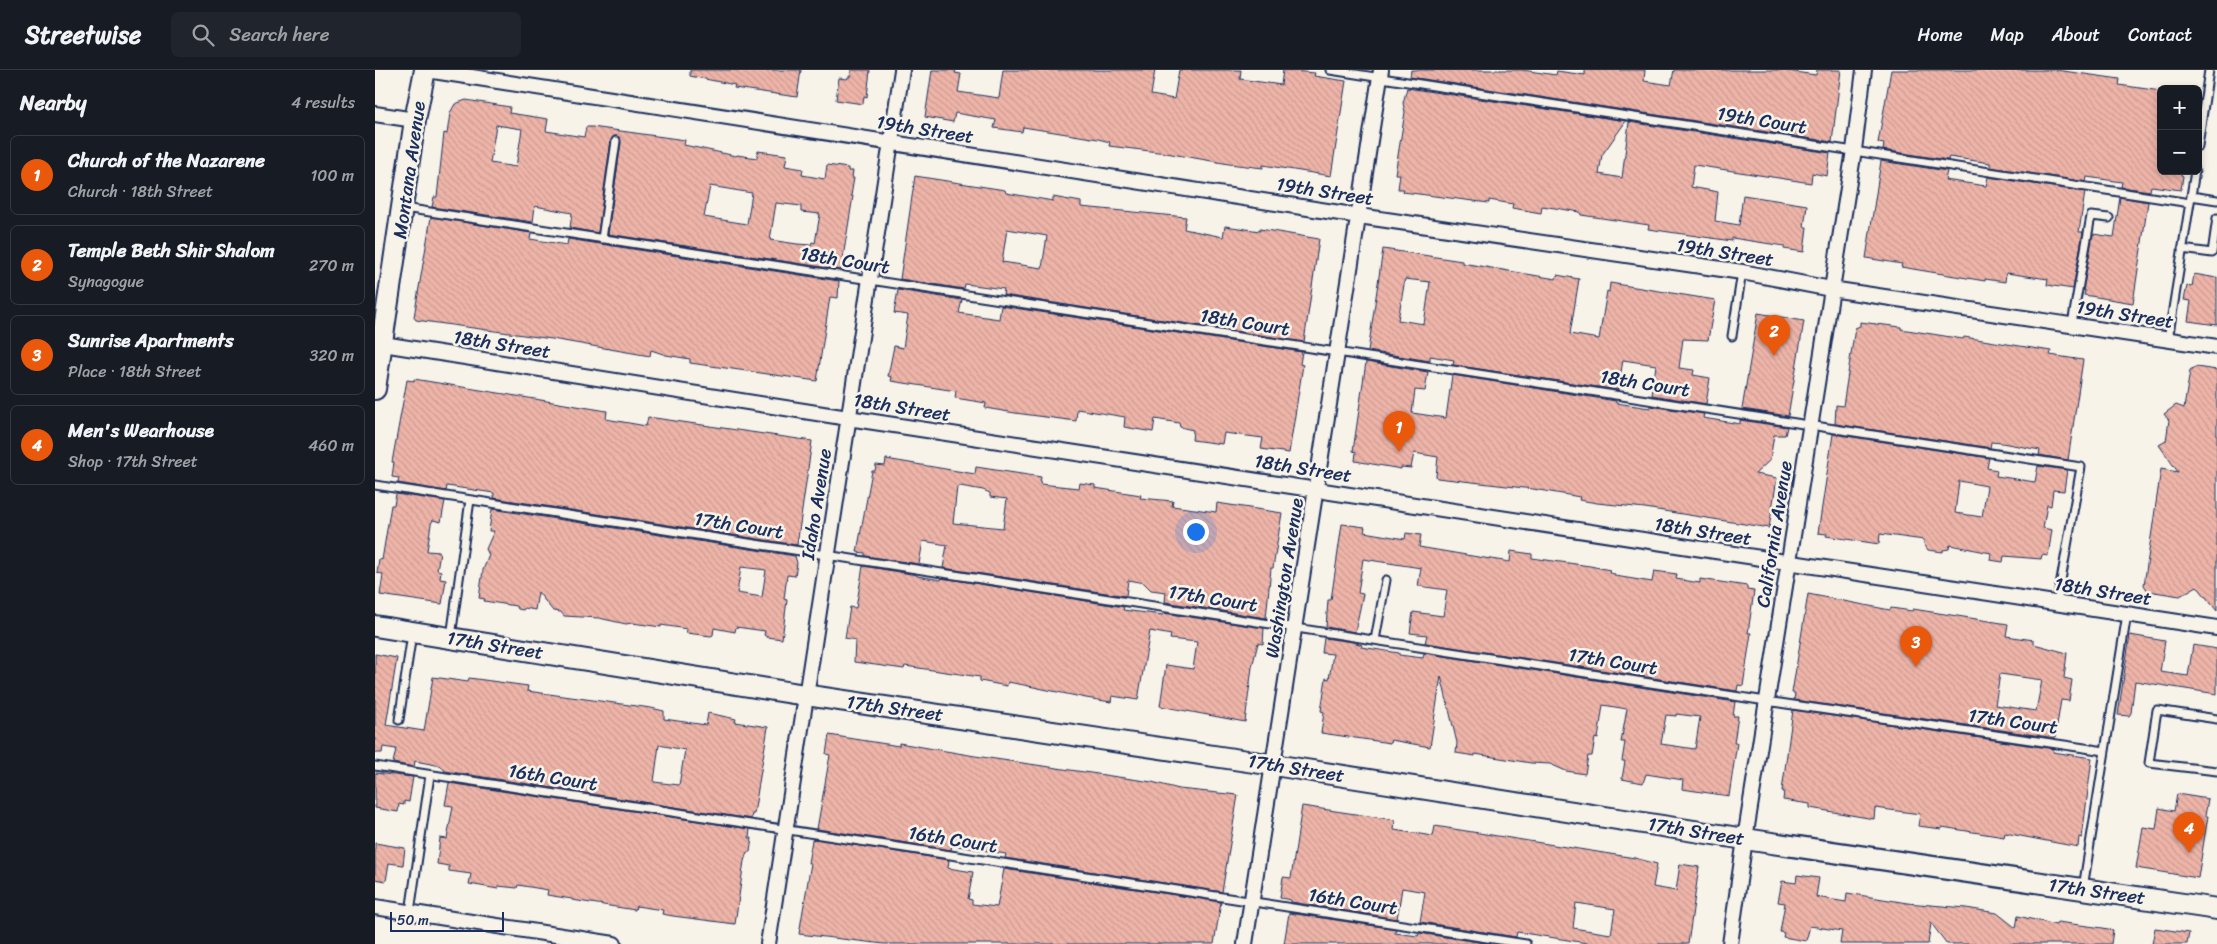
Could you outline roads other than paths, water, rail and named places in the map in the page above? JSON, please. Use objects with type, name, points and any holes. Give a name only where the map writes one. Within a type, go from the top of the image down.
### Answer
[{"type":"street","name":"Montana Avenue","points":[[375,390],[377,367],[383,344],[404,208],[415,120],[426,70]]},
{"type":"street","name":"19th Street","points":[[426,70],[1359,216],[1742,272],[1831,289],[2217,347]]},
{"type":"street","name":"Idaho Avenue","points":[[768,944],[902,70]]},
{"type":"street","name":"California Avenue","points":[[1730,944],[1766,702],[1854,150],[1864,70]]},
{"type":"street","name":"Washington Avenue","points":[[1245,944],[1381,74]]},
{"type":"street","points":[[375,114],[415,120]]},
{"type":"street","name":"18th Street","points":[[383,344],[848,418],[2217,628]]},
{"type":"street","name":"17th Street","points":[[375,626],[805,695],[1274,764],[1745,839],[2217,909]]},
{"type":"street","points":[[375,907],[614,944]]},
{"type":"lane","name":"19th Court","points":[[1330,70],[1381,74],[1854,150],[2191,199],[2217,200]]},
{"type":"lane","points":[[2200,130],[2209,70]]},
{"type":"lane","points":[[602,239],[616,141]]},
{"type":"lane","points":[[2168,340],[2194,175]]},
{"type":"lane","name":"18th Court","points":[[404,208],[2081,468],[2057,603]]},
{"type":"lane","points":[[2071,324],[2091,216],[2109,218]]},
{"type":"lane","points":[[2182,249],[2212,253],[2217,218]]},
{"type":"lane","points":[[1732,336],[1742,272]]},
{"type":"lane","name":"17th Court","points":[[375,485],[1295,627],[1766,702],[2105,751]]},
{"type":"lane","points":[[451,638],[470,500]]},
{"type":"lane","points":[[1375,640],[1386,580]]},
{"type":"lane","points":[[2083,889],[2127,614]]},
{"type":"lane","points":[[399,720],[412,632]]},
{"type":"lane","points":[[2217,719],[2157,710],[2149,763],[2217,771]]},
{"type":"lane","name":"16th Court","points":[[375,766],[1525,944]]},
{"type":"lane","points":[[409,912],[431,775]]},
{"type":"place","name":"Temple Beth Shir Shalom","points":[[1774,356]]},
{"type":"place","name":"Church of the Nazarene","points":[[1399,452]]},
{"type":"place","name":"Sunrise Apartments","points":[[1916,667]]},
{"type":"place","name":"Men's Wearhouse","points":[[2189,853]]}]
